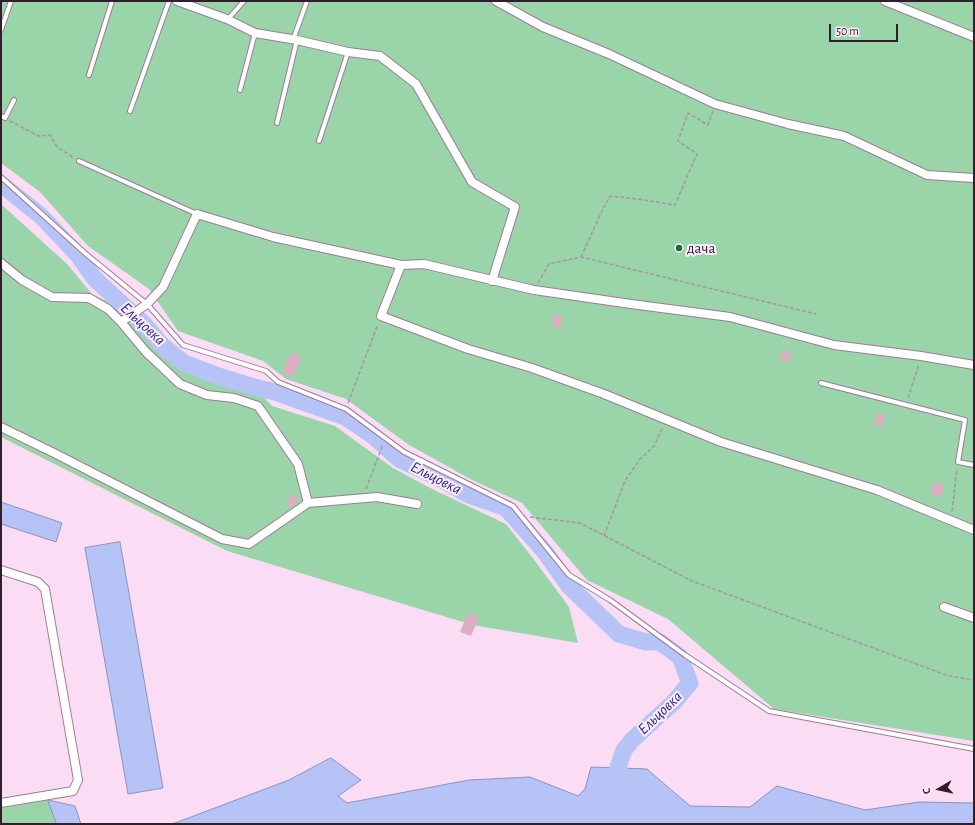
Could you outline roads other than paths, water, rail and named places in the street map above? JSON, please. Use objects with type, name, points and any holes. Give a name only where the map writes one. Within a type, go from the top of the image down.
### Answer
[{"type":"street","points":[[178,1],[228,19],[255,33],[348,52],[380,56],[416,84],[472,182],[515,207],[492,281]]},
{"type":"street","points":[[496,1],[543,28],[609,54],[715,104],[788,124],[844,136],[927,175],[974,178]]},
{"type":"street","points":[[885,1],[901,4],[974,37]]},
{"type":"street","points":[[121,322],[147,304],[163,287],[197,214],[274,237],[400,264],[424,264],[534,290],[730,317],[834,345],[921,356],[974,365]]},
{"type":"street","points":[[1,263],[22,280],[52,297],[89,298],[108,309],[146,352],[180,384],[207,395],[234,398],[258,406],[298,464],[308,503]]},
{"type":"street","points":[[400,264],[381,316],[468,349],[532,368],[597,392],[721,442],[877,490],[974,530]]},
{"type":"street","points":[[1,427],[222,539],[249,544],[308,503],[377,496],[417,504]]},
{"type":"street","points":[[1,570],[38,582],[45,589],[78,780],[73,791],[1,803]]},
{"type":"street","points":[[944,607],[974,618]]},
{"type":"lane","points":[[1,30],[11,1]]},
{"type":"lane","points":[[89,75],[112,1]]},
{"type":"lane","points":[[130,110],[169,1]]},
{"type":"lane","points":[[228,19],[244,1]]},
{"type":"lane","points":[[277,124],[295,40],[307,1]]},
{"type":"lane","points":[[240,90],[255,33]]},
{"type":"lane","points":[[319,141],[348,52]]},
{"type":"lane","points":[[3,117],[14,100]]},
{"type":"lane","points":[[78,161],[197,214]]},
{"type":"lane","points":[[1,177],[86,254],[147,304],[183,345],[266,371],[278,382],[346,409],[404,452],[513,506],[569,576],[610,600],[685,655],[769,711],[974,749]]},
{"type":"lane","points":[[821,383],[965,420],[958,462],[974,465]]},
{"type":"water","points":[[1,502],[62,523],[56,542],[1,524]]},
{"type":"water","points":[[120,542],[163,788],[128,794],[85,548]]},
{"type":"water","points":[[331,758],[361,780],[338,796],[347,803],[469,780],[530,777],[578,796],[585,789],[591,767],[647,769],[690,806],[750,807],[777,786],[865,810],[919,802],[974,803],[974,824],[169,824],[289,780]]},
{"type":"water","points":[[48,800],[75,806],[81,824],[57,824]]},
{"type":"waterway","name":"Ельцовка","points":[[1,184],[41,216],[78,255],[95,279],[144,324],[162,345],[184,363],[218,376],[275,392],[345,417],[372,435],[399,459],[441,479],[469,495],[506,508],[545,552],[569,586],[619,634],[646,642],[660,642],[680,657],[690,683],[673,703],[632,740],[624,750],[618,767],[627,788]]},
{"type":"place","name":"дача","points":[[679,248]]}]
